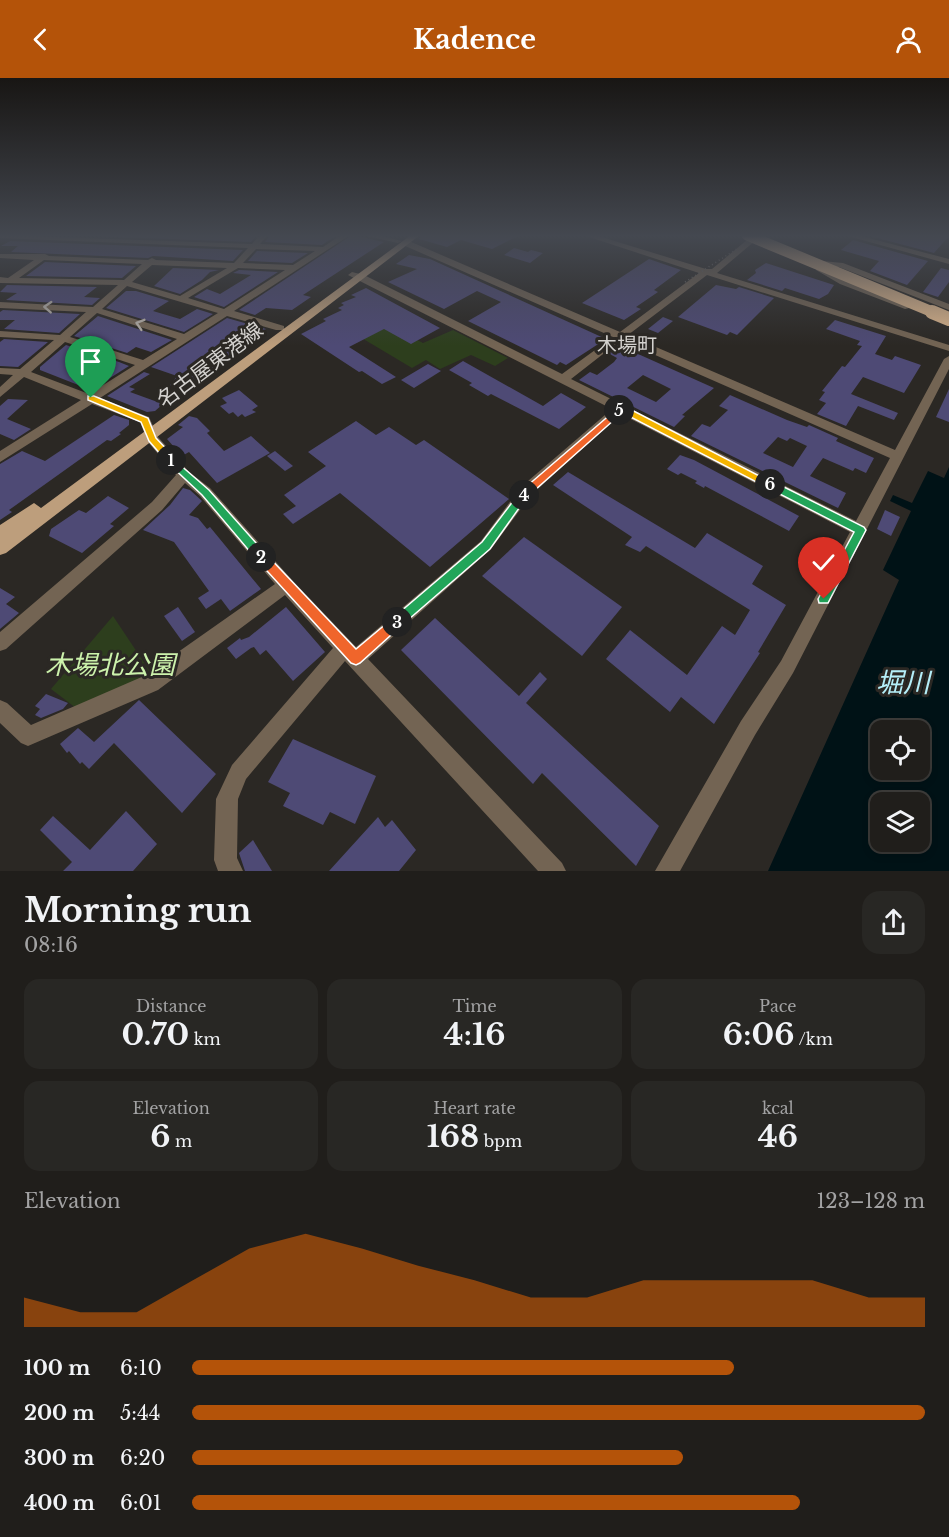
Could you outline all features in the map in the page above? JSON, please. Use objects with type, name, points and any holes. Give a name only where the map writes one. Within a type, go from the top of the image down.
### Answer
[{"type":"highway","points":[[840,272],[949,316]]},
{"type":"main road","name":"名古屋東港線","points":[[0,534],[149,430],[362,272]]},
{"type":"main road","name":"名古屋東港線","points":[[0,548],[280,328],[357,276]]},
{"type":"street","points":[[0,287],[22,272]]},
{"type":"street","points":[[0,393],[139,272]]},
{"type":"street","points":[[182,299],[226,272]]},
{"type":"street","points":[[0,457],[288,272]]},
{"type":"street","points":[[478,272],[619,336],[899,457]]},
{"type":"street","points":[[563,379],[706,272],[949,348]]},
{"type":"street","points":[[826,272],[843,282],[949,324]]},
{"type":"street","points":[[838,272],[949,316]]},
{"type":"street","points":[[858,272],[949,307]]},
{"type":"street","points":[[357,276],[860,530]]},
{"type":"street","points":[[0,280],[126,283],[280,328]]},
{"type":"street","points":[[0,305],[96,310],[185,338]]},
{"type":"street","points":[[0,334],[64,338],[143,364]]},
{"type":"street","points":[[667,871],[748,728],[787,668],[949,359]]},
{"type":"street","points":[[0,371],[23,373],[145,420],[152,439],[184,475],[205,493],[286,585],[554,871]]},
{"type":"street","points":[[231,871],[225,861],[227,799],[240,772],[350,653],[486,545],[526,491],[621,408]]},
{"type":"street","points":[[0,644],[157,506],[184,475]]},
{"type":"street","points":[[0,710],[28,736],[151,683],[286,585]]},
{"type":"path","points":[[685,282],[700,272]]},
{"type":"green space","points":[[383,322],[423,343],[453,330],[508,358],[495,366],[471,355],[440,369],[426,360],[412,368],[355,334]]},
{"type":"green space","name":"木場北公園","points":[[113,616],[153,676],[80,711],[51,689]]},
{"type":"water","name":"堀川","points":[[949,467],[949,871],[768,871],[899,580],[883,570],[911,511],[890,501],[893,495],[912,503],[928,471],[944,478]]},
{"type":"building","points":[[31,272],[129,272],[122,278],[26,276]]},
{"type":"building","points":[[169,272],[210,272],[180,294],[154,286]]},
{"type":"building","points":[[278,272],[224,307],[194,297],[207,289],[220,294],[251,275],[233,273]]},
{"type":"building","points":[[296,272],[338,272],[303,295],[311,297],[292,310],[266,308],[255,315],[239,310]]},
{"type":"building","points":[[410,272],[459,272],[606,339],[566,365],[560,362],[557,365],[468,321],[501,302],[477,291],[444,309],[388,282]]},
{"type":"building","points":[[629,272],[678,272],[654,290],[658,292],[636,307],[641,309],[624,320],[582,303]]},
{"type":"building","points":[[794,272],[834,285],[828,294],[819,299],[785,288],[782,291],[747,280],[756,273]]},
{"type":"building","points":[[873,272],[918,272],[907,285]]},
{"type":"building","points":[[938,272],[949,272],[949,282],[938,297],[923,292]]},
{"type":"building","points":[[7,285],[97,287],[84,297],[100,298],[92,305],[6,300],[17,293],[0,292]]},
{"type":"building","points":[[716,285],[736,289],[739,287],[774,298],[737,335],[730,332],[727,335],[678,317]]},
{"type":"building","points":[[366,288],[440,328],[411,344],[384,329],[349,347],[396,377],[382,384],[362,371],[359,372],[301,334],[326,321],[323,319],[342,310],[338,308],[344,305],[341,303],[356,297],[351,295]]},
{"type":"building","points":[[126,291],[136,291],[169,301],[153,311],[180,319],[197,309],[213,314],[184,332],[106,308]]},
{"type":"building","points":[[3,310],[80,314],[59,333],[4,329],[15,320],[0,320],[0,312]]},
{"type":"building","points":[[98,316],[172,340],[151,352],[136,347],[127,353],[74,336]]},
{"type":"building","points":[[663,317],[673,321],[658,333],[648,329]]},
{"type":"building","points":[[227,318],[266,329],[183,390],[170,385],[177,376],[151,367]]},
{"type":"building","points":[[835,320],[886,336],[875,354],[892,360],[895,356],[921,365],[904,393],[863,377],[851,394],[898,413],[894,420],[858,406],[846,426],[817,414],[826,403],[819,400],[825,392],[822,391],[862,346],[857,345],[860,341],[826,329]]},
{"type":"building","points":[[4,339],[48,342],[18,367],[0,366],[0,342]]},
{"type":"building","points":[[66,345],[129,366],[91,390],[40,370],[40,367]]},
{"type":"building","points":[[618,345],[714,388],[682,415],[685,416],[674,427],[579,380],[590,372],[597,375],[614,362],[617,358],[608,353]],"holes":[[[643,375],[671,389],[656,402],[627,388]]]},
{"type":"building","points":[[463,361],[543,406],[561,393],[586,407],[559,429],[491,394],[488,396],[469,385],[472,383],[449,370]]},
{"type":"building","points":[[428,364],[441,371],[414,388],[401,380]]},
{"type":"building","points":[[144,372],[150,374],[129,387],[135,389],[130,392],[163,404],[155,411],[147,412],[107,396]]},
{"type":"building","points":[[949,389],[949,422],[936,417]]},
{"type":"building","points":[[239,390],[258,406],[252,410],[256,412],[245,417],[242,414],[238,417],[233,412],[229,414],[220,406],[227,403],[222,398]]},
{"type":"building","points":[[730,395],[787,420],[807,427],[809,425],[838,438],[836,441],[874,458],[866,473],[855,468],[853,471],[823,458],[810,476],[846,493],[838,508],[691,436],[702,424],[710,427],[728,410],[719,406]],"holes":[[[778,437],[787,441],[790,438],[807,446],[793,467],[763,453]]]},
{"type":"building","points":[[8,399],[28,400],[7,419],[31,429],[14,440],[0,434],[0,406]]},
{"type":"building","points":[[114,415],[129,420],[129,425],[119,433],[121,434],[111,441],[107,440],[9,510],[12,512],[0,520],[0,464],[22,451],[45,461]]},
{"type":"building","points":[[189,416],[197,418],[210,431],[207,433],[224,451],[251,436],[270,453],[217,483],[189,452],[182,456],[167,439],[183,427],[178,425]]},
{"type":"building","points":[[356,421],[376,435],[389,427],[416,445],[424,440],[509,499],[430,567],[340,493],[293,524],[283,514],[296,506],[284,495],[326,466],[308,452]]},
{"type":"building","points":[[275,451],[293,466],[285,471],[267,456]]},
{"type":"building","points":[[680,455],[694,460],[799,516],[789,531],[705,486],[704,488],[695,483],[697,481],[667,469]]},
{"type":"building","points":[[568,472],[695,548],[707,533],[763,566],[752,584],[786,605],[758,652],[760,653],[714,724],[681,697],[670,712],[606,659],[630,630],[687,675],[722,626],[735,635],[750,610],[646,546],[640,552],[625,545],[632,537],[553,485]]},
{"type":"building","points":[[183,488],[190,490],[202,501],[189,515],[198,518],[207,529],[210,527],[261,589],[230,611],[221,599],[206,609],[198,598],[209,591],[174,542],[143,530],[170,505]]},
{"type":"building","points":[[108,496],[129,508],[110,524],[114,526],[82,553],[49,536],[51,529],[79,510],[86,513]]},
{"type":"building","points":[[885,510],[900,517],[891,536],[877,529]]},
{"type":"building","points":[[524,537],[622,607],[582,656],[482,576]]},
{"type":"building","points":[[0,588],[15,597],[6,604],[19,613],[0,629]]},
{"type":"building","points":[[178,607],[195,632],[182,641],[164,616]]},
{"type":"building","points":[[286,607],[325,652],[293,681],[266,650],[260,655],[254,647],[236,659],[227,648],[240,638],[241,640],[249,637]]},
{"type":"building","points":[[435,618],[519,696],[540,672],[547,679],[526,703],[659,826],[636,866],[542,773],[533,784],[401,650]]},
{"type":"building","points":[[46,694],[68,703],[63,709],[41,718],[35,715],[40,709],[35,706]]},
{"type":"building","points":[[139,700],[216,774],[182,813],[114,743],[89,769],[82,762],[80,764],[69,751],[67,753],[60,744],[78,728],[94,742]]},
{"type":"building","points":[[293,739],[376,776],[355,824],[330,812],[323,825],[283,806],[290,793],[268,782]]},
{"type":"building","points":[[126,811],[157,844],[133,871],[63,871],[72,862],[40,830],[53,816],[90,850]]},
{"type":"building","points":[[378,817],[385,827],[392,820],[416,850],[399,871],[329,871]]},
{"type":"building","points":[[253,840],[272,871],[245,871],[239,853]]},
{"type":"district","name":"木場町","points":[[627,345]]},
{"type":"route","points":[[91,398],[145,420],[152,439],[184,475],[205,493],[286,585],[356,658],[486,545],[501,528],[526,491],[621,408],[860,530],[824,599]]}]
